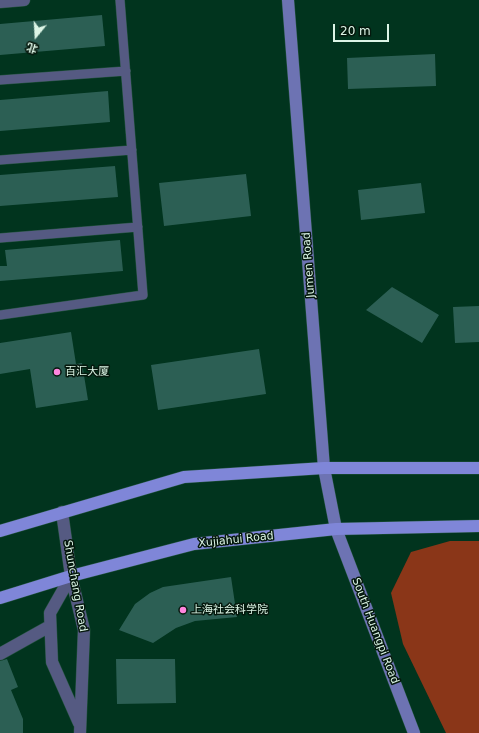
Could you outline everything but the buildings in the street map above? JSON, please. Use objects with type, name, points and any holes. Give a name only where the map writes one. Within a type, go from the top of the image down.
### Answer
[{"type":"main road","points":[[0,531],[184,477],[324,468],[479,468]]},
{"type":"main road","name":"Xujiahui Road","points":[[0,598],[71,576],[194,544],[336,529],[479,526]]},
{"type":"street","points":[[0,2],[24,0]]},
{"type":"street","name":"Jumen Road","points":[[288,0],[324,468],[336,529]]},
{"type":"street","name":"Shunchang Road","points":[[62,512],[71,576],[84,630],[80,730]]},
{"type":"street","name":"South Huangpi Road","points":[[336,529],[414,733]]},
{"type":"street","points":[[71,576],[50,614],[52,662],[80,730]]},
{"type":"street","points":[[0,654],[50,626]]},
{"type":"lane","points":[[0,315],[143,295],[120,0]]},
{"type":"lane","points":[[0,80],[126,71]]},
{"type":"lane","points":[[0,160],[132,150]]},
{"type":"lane","points":[[0,238],[138,227]]},
{"type":"shaded area","points":[[450,541],[479,541],[479,733],[446,733],[403,644],[391,593],[411,552]]},
{"type":"place","name":"百汇大厦","points":[[57,372]]},
{"type":"place","name":"上海社会科学院","points":[[183,610]]}]
